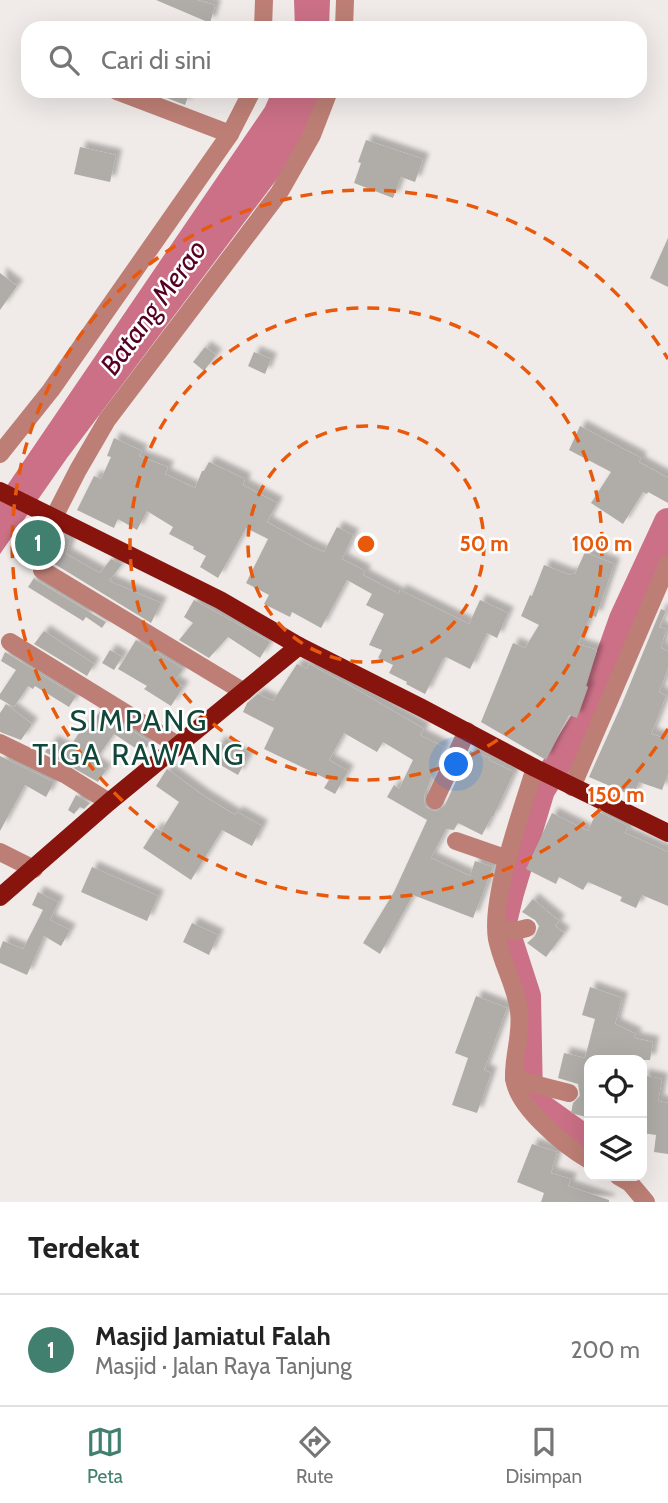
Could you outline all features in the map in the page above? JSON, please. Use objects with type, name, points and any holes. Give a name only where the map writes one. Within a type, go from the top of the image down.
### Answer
[{"type":"main road","points":[[0,491],[220,600],[299,646],[538,770],[668,833]]},
{"type":"main road","points":[[0,897],[109,802],[299,646]]},
{"type":"street","points":[[263,21],[264,0]]},
{"type":"street","points":[[344,21],[345,0]]},
{"type":"street","points":[[135,98],[230,134]]},
{"type":"street","points":[[0,454],[51,390],[230,134],[248,98]]},
{"type":"street","points":[[48,514],[107,420],[279,193],[313,135],[326,98]]},
{"type":"street","points":[[569,785],[664,583],[668,564]]},
{"type":"street","points":[[42,570],[244,692]]},
{"type":"street","points":[[10,642],[179,746]]},
{"type":"street","points":[[435,800],[467,731]]},
{"type":"street","points":[[0,743],[66,775],[109,802]]},
{"type":"street","points":[[538,770],[508,859],[497,912],[510,929],[497,939],[519,1006],[521,1030],[517,1093],[524,1104],[584,1157]]},
{"type":"street","points":[[456,841],[508,859]]},
{"type":"street","points":[[0,852],[34,869]]},
{"type":"street","points":[[518,1079],[569,1093]]},
{"type":"street","points":[[627,1181],[646,1202]]},
{"type":"water","points":[[294,0],[330,0],[329,21],[295,21]]},
{"type":"water","name":"Batang Merao","points":[[269,98],[318,98],[315,110],[286,167],[67,458],[0,554],[0,496]]},
{"type":"building","points":[[156,0],[197,0],[215,5],[211,21]]},
{"type":"building","points":[[167,98],[188,98],[185,105]]},
{"type":"building","points":[[366,140],[423,159],[415,182],[401,177],[393,198],[354,183]]},
{"type":"building","points":[[80,147],[116,155],[110,182],[74,174]]},
{"type":"building","points":[[668,238],[668,287],[650,278]]},
{"type":"building","points":[[0,273],[17,286],[0,310]]},
{"type":"building","points":[[205,347],[216,355],[204,371],[193,362]]},
{"type":"building","points":[[254,352],[271,359],[265,374],[248,366]]},
{"type":"building","points":[[580,426],[641,458],[639,462],[668,478],[668,503],[643,492],[623,524],[591,503],[611,472],[569,450]]},
{"type":"building","points":[[114,438],[142,451],[139,456],[168,467],[165,474],[195,488],[209,462],[245,479],[243,485],[277,503],[267,522],[324,552],[337,527],[353,535],[342,559],[365,571],[363,575],[399,594],[400,590],[469,624],[480,600],[508,613],[497,638],[487,633],[470,669],[446,657],[443,659],[425,694],[389,673],[393,665],[378,658],[382,650],[369,645],[384,614],[366,605],[372,594],[347,580],[321,628],[292,612],[290,617],[264,604],[269,595],[246,583],[268,539],[246,528],[218,578],[200,567],[206,556],[169,534],[173,527],[147,511],[137,530],[118,519],[114,528],[77,510],[94,476],[101,479],[111,457],[107,456]]},
{"type":"building","points":[[29,525],[71,539],[66,554],[100,573],[111,559],[122,564],[109,581],[161,603],[151,623],[48,560],[21,554]]},
{"type":"building","points":[[585,552],[614,564],[596,617],[591,615],[578,644],[597,650],[586,686],[588,687],[577,718],[569,715],[546,760],[481,722],[513,643],[525,648],[539,625],[521,616],[544,565],[570,575],[575,574]]},
{"type":"building","points":[[34,578],[106,622],[102,628],[86,617],[83,621],[28,587]]},
{"type":"building","points":[[194,600],[270,642],[260,658],[228,637],[209,658],[179,640],[193,623],[184,617]]},
{"type":"building","points":[[661,609],[666,611],[659,627],[666,629],[661,648],[668,651],[668,668],[659,692],[666,696],[651,734],[668,739],[668,774],[662,790],[639,782],[633,796],[589,777]]},
{"type":"building","points":[[44,631],[94,664],[87,676],[34,644]]},
{"type":"building","points":[[136,640],[183,669],[174,682],[183,687],[171,706],[144,689],[147,686],[118,669]]},
{"type":"building","points":[[110,650],[122,657],[114,670],[102,663]]},
{"type":"building","points":[[5,652],[76,696],[69,707],[35,686],[33,689],[28,686],[14,707],[0,699],[0,694],[16,670],[1,661]]},
{"type":"building","points":[[297,664],[307,669],[309,664],[354,688],[424,729],[420,735],[444,747],[424,796],[425,806],[430,810],[437,811],[445,805],[470,751],[490,758],[489,760],[514,772],[482,835],[458,823],[454,830],[446,829],[431,858],[470,876],[475,861],[493,867],[473,918],[413,895],[380,954],[363,943],[394,892],[427,820],[387,797],[394,785],[399,789],[413,760],[383,742],[377,752],[344,733],[329,760],[348,771],[335,794],[324,788],[329,780],[264,749],[274,728],[243,712],[247,703],[258,694],[273,701]]},
{"type":"building","points":[[6,704],[32,724],[21,740],[0,732],[0,713]]},
{"type":"building","points":[[100,711],[150,742],[143,753],[114,734],[94,762],[106,770],[98,782],[45,752],[52,741],[68,750],[86,722],[91,725]]},
{"type":"building","points":[[219,742],[247,758],[238,775],[210,759]]},
{"type":"building","points":[[0,756],[54,782],[46,797],[25,785],[0,831]]},
{"type":"building","points":[[167,769],[235,815],[237,812],[262,826],[252,846],[222,830],[191,880],[143,848],[156,828],[161,831],[179,802],[156,786]]},
{"type":"building","points":[[76,795],[90,803],[84,809],[80,807],[74,814],[68,810]]},
{"type":"building","points":[[597,811],[628,826],[625,833],[668,852],[668,906],[642,895],[636,908],[620,901],[622,897],[588,882],[583,890],[559,877],[556,884],[526,869],[552,813],[588,831]]},
{"type":"building","points":[[92,867],[158,896],[147,921],[81,892]]},
{"type":"building","points":[[38,892],[58,902],[50,920],[70,930],[61,946],[44,936],[27,975],[0,963],[0,949],[3,941],[23,949],[43,910],[32,905]]},
{"type":"building","points":[[533,899],[559,921],[555,926],[564,933],[546,957],[527,943],[535,936],[539,926],[522,912]]},
{"type":"building","points":[[192,923],[218,935],[209,955],[183,942]]},
{"type":"building","points":[[590,987],[622,998],[615,1024],[636,1034],[634,1038],[653,1042],[650,1060],[647,1060],[647,1055],[586,1055],[595,1019],[582,1015]]},
{"type":"building","points":[[476,996],[507,1008],[484,1070],[491,1073],[477,1113],[452,1105],[468,1058],[455,1053]]},
{"type":"building","points":[[564,1053],[584,1058],[584,1116],[571,1113],[573,1103],[580,1096],[578,1084],[558,1078]]},
{"type":"building","points":[[647,1076],[662,1079],[658,1101],[668,1103],[668,1154],[654,1152],[656,1135],[647,1134]]},
{"type":"building","points":[[532,1144],[557,1152],[551,1173],[571,1179],[568,1186],[609,1202],[541,1202],[544,1193],[517,1182]]},
{"type":"waterway","points":[[584,1138],[529,1099],[527,996],[503,922],[541,790],[590,712],[623,619],[668,522]]},
{"type":"place","name":"Masjid Jamiatul Falah","points":[[38,543]]},
{"type":"district","name":"SIMPANG TIGA RAWANG","points":[[139,737]]}]
